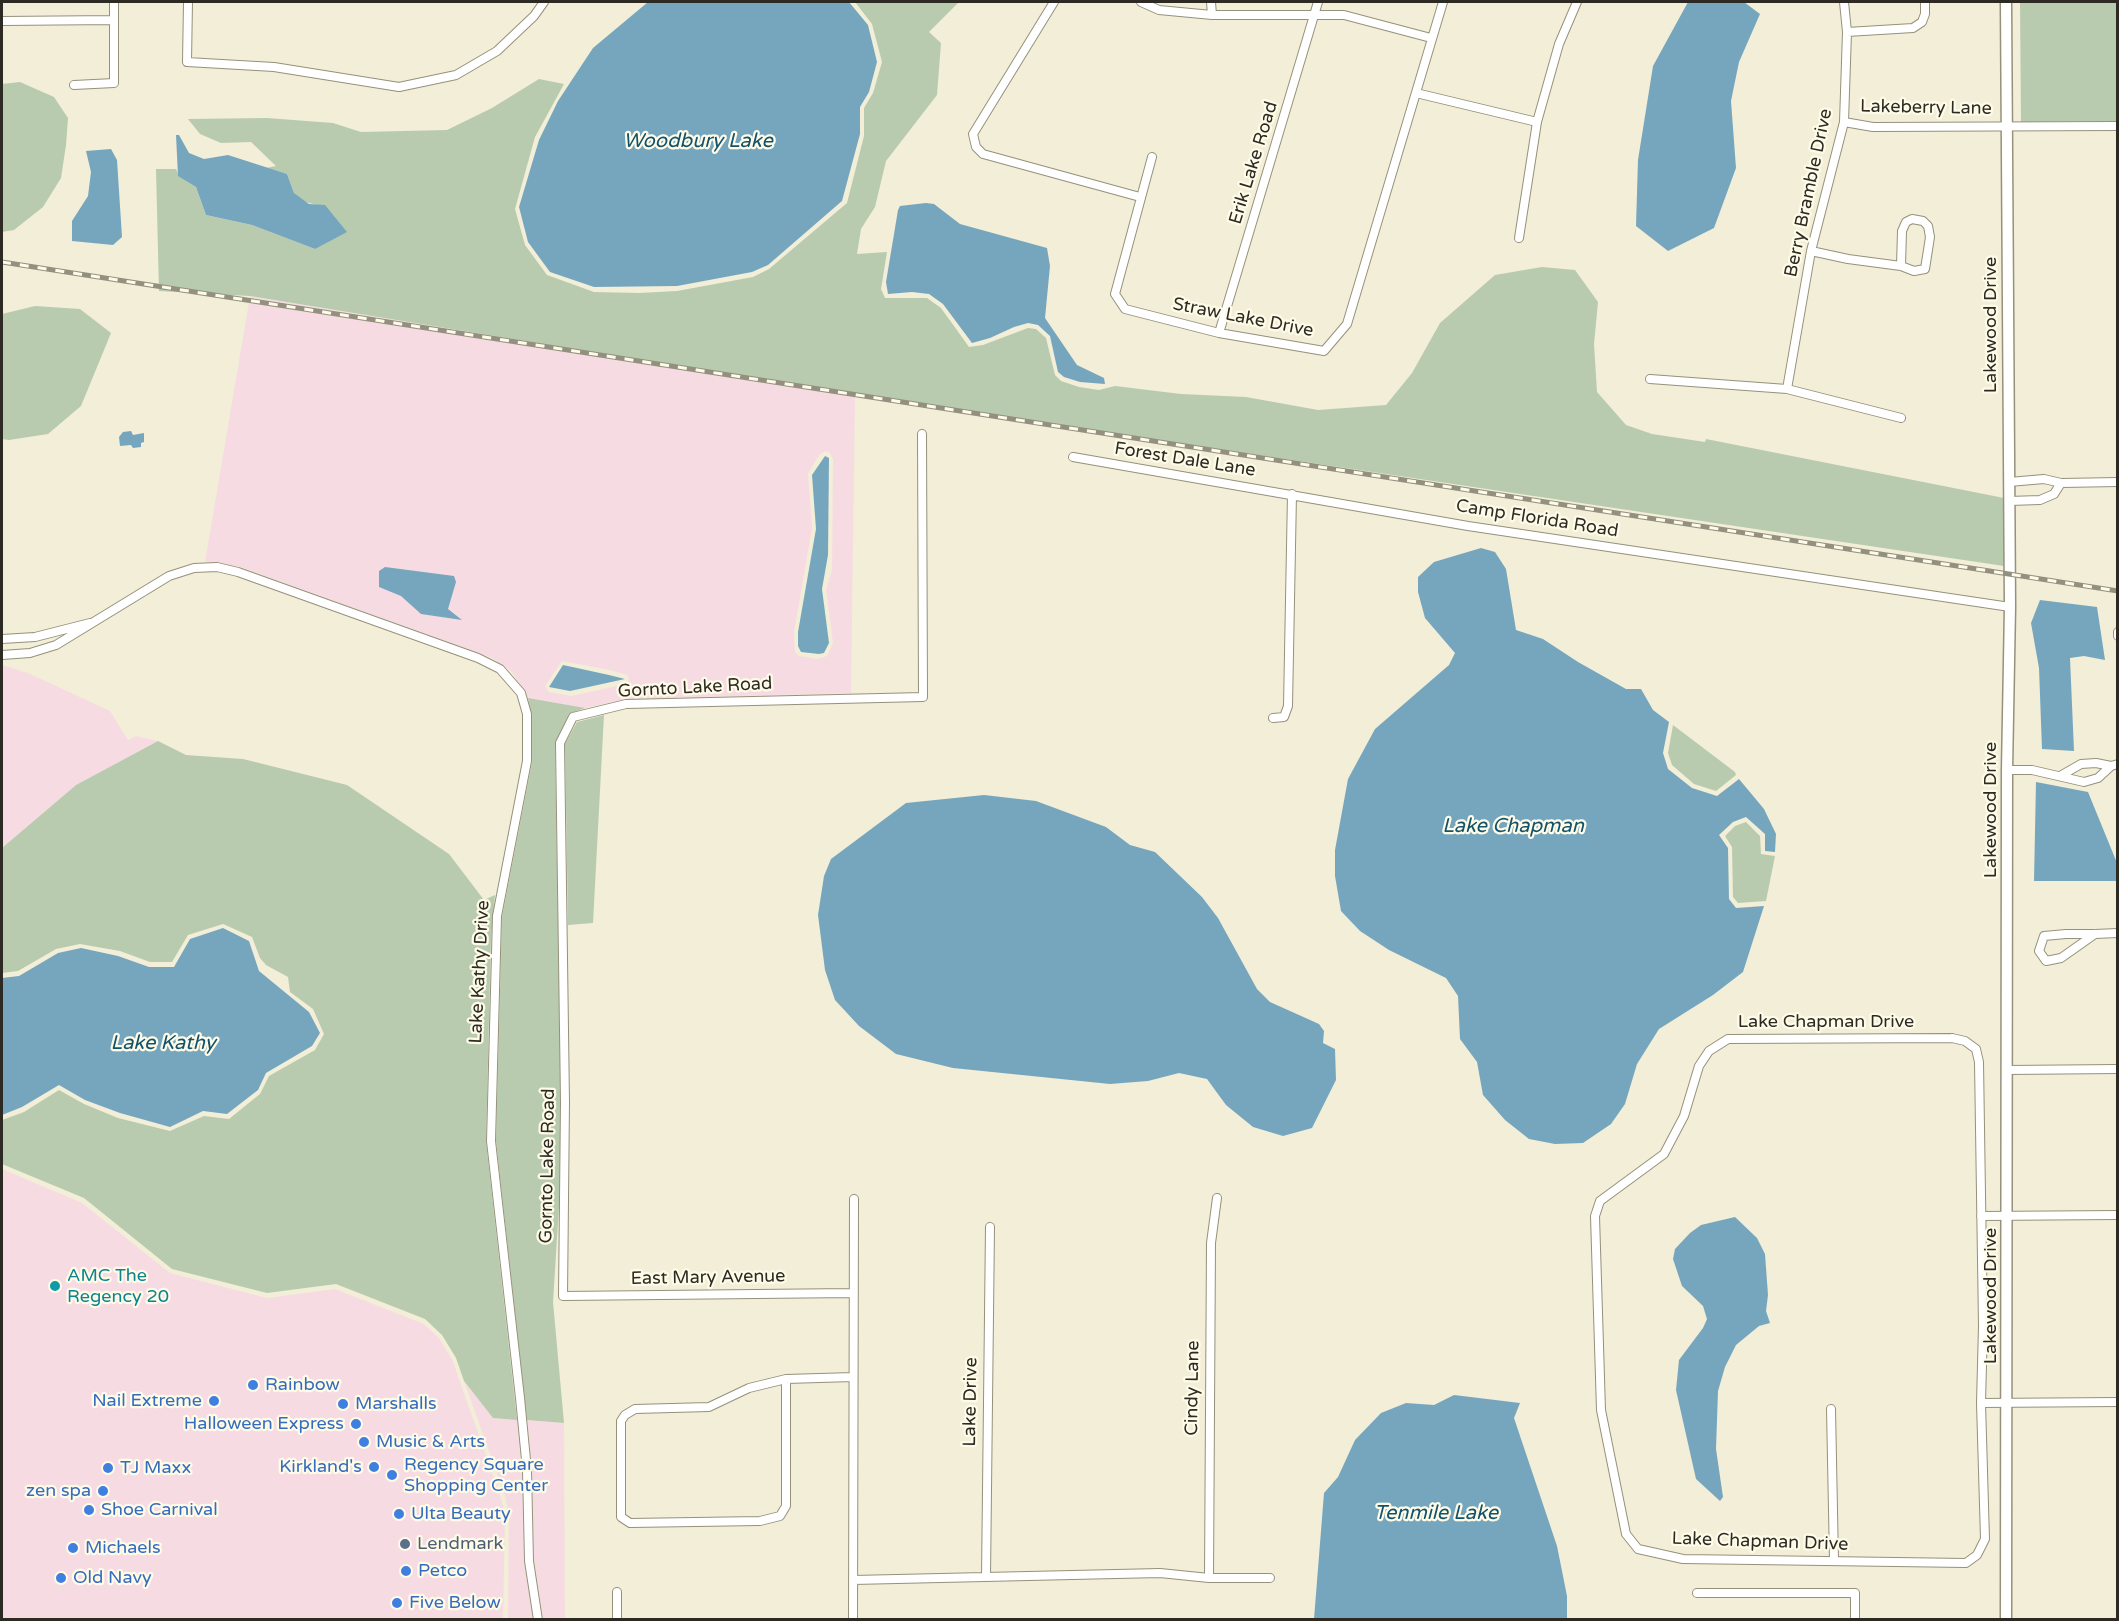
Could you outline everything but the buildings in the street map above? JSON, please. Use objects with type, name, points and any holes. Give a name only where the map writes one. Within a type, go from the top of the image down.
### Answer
[{"type":"street","points":[[74,85],[114,83],[114,2]]},
{"type":"street","points":[[188,2],[187,62],[274,67],[399,87],[456,75],[497,51],[534,16],[544,2]]},
{"type":"street","points":[[1053,2],[973,134],[976,147],[984,154],[1140,197]]},
{"type":"street","points":[[1141,2],[1159,10],[1212,15],[1344,15],[1431,38]]},
{"type":"street","points":[[1211,2],[1212,15]]},
{"type":"street","name":"Erik Lake Road","points":[[1219,333],[1318,2]]},
{"type":"street","name":"Straw Lake Drive","points":[[1152,157],[1115,294],[1125,309],[1219,333],[1324,351],[1347,324],[1443,2]]},
{"type":"street","points":[[1519,238],[1537,122],[1559,44],[1577,2]]},
{"type":"street","name":"Berry Bramble Drive","points":[[1787,389],[1811,251],[1844,122],[1847,32],[1844,2]]},
{"type":"street","points":[[1847,32],[1913,28],[1922,22],[1925,2]]},
{"type":"street","name":"Lakewood Drive","points":[[2006,2],[2010,607],[2007,770],[2006,1620]]},
{"type":"street","points":[[2,21],[114,20]]},
{"type":"street","points":[[1416,93],[1537,122]]},
{"type":"street","name":"Lakeberry Lane","points":[[1844,122],[1874,127],[2118,126]]},
{"type":"street","points":[[1811,251],[1858,261],[1901,266],[1914,271],[1925,269],[1930,254],[1930,237],[1928,226],[1923,221],[1912,219],[1906,222],[1902,231],[1901,266]]},
{"type":"street","points":[[1650,379],[1787,389],[1901,418]]},
{"type":"street","name":"Gornto Lake Road","points":[[563,1296],[566,1102],[560,743],[573,717],[626,704],[923,697],[922,434]]},
{"type":"street","name":"Forest Dale Lane","points":[[1073,457],[1292,494]]},
{"type":"street","points":[[2009,482],[2044,479],[2061,483],[2118,482]]},
{"type":"street","points":[[2009,501],[2040,500],[2054,494],[2061,483]]},
{"type":"street","points":[[1273,718],[1284,717],[1288,706],[1292,494]]},
{"type":"street","name":"Camp Florida Road","points":[[1292,494],[1468,526],[2010,607]]},
{"type":"street","name":"Lake Kathy Drive","points":[[2,655],[30,653],[56,645],[77,635],[91,623],[176,573],[203,567],[225,568],[484,661],[508,676],[520,693],[527,714],[527,761],[497,916],[491,1141],[520,1398],[527,1470],[529,1561],[538,1620]]},
{"type":"street","name":"Lake Kathy Drive","points":[[2,639],[35,637],[91,623]]},
{"type":"street","points":[[2060,776],[2081,764],[2114,765]]},
{"type":"street","points":[[2007,770],[2032,770],[2084,782],[2098,778],[2114,765]]},
{"type":"street","points":[[2095,934],[2061,958],[2046,961],[2039,951],[2044,936],[2118,933]]},
{"type":"street","name":"Lake Chapman Drive","points":[[1952,1038],[1965,1041],[1976,1049],[1979,1062],[1981,1402],[1985,1539],[1977,1556],[1966,1563],[1683,1559],[1638,1549],[1626,1534],[1601,1410],[1595,1216],[1600,1201],[1664,1154],[1684,1116],[1699,1066],[1709,1051],[1728,1039],[1952,1038]]},
{"type":"street","points":[[2007,1070],[2118,1069]]},
{"type":"street","name":"Cindy Lane","points":[[1209,1578],[1211,1243],[1217,1198]]},
{"type":"street","points":[[853,1620],[854,1199]]},
{"type":"street","points":[[1981,1216],[2118,1215]]},
{"type":"street","name":"Lake Drive","points":[[986,1577],[990,1227]]},
{"type":"street","name":"East Mary Avenue","points":[[563,1296],[853,1293]]},
{"type":"street","points":[[786,1379],[786,1506],[780,1516],[760,1521],[630,1523],[621,1517],[621,1421],[625,1415],[635,1409],[709,1407],[749,1388],[786,1379],[853,1377]]},
{"type":"street","points":[[1981,1402],[2118,1402]]},
{"type":"street","points":[[1831,1409],[1834,1561]]},
{"type":"street","points":[[853,1580],[1160,1573],[1209,1578],[1270,1578]]},
{"type":"street","points":[[617,1592],[617,1620]]},
{"type":"street","points":[[1697,1593],[1855,1593],[1855,1620]]},
{"type":"shaded area","points":[[250,296],[855,395],[851,693],[626,699],[585,708],[529,699],[512,672],[492,658],[240,567],[205,562]],"holes":[[[825,451],[830,453],[833,459],[832,570],[826,589],[833,643],[827,656],[818,659],[799,656],[795,652],[794,632],[812,528],[808,474],[819,455]],[[562,661],[610,670],[627,675],[629,680],[626,684],[571,696],[549,692],[545,686]]]},
{"type":"shaded area","points":[[2,665],[28,673],[110,711],[128,740],[136,736],[158,741],[76,785],[2,848]]},
{"type":"shaded area","points":[[2,1169],[82,1203],[170,1273],[267,1298],[335,1289],[424,1324],[439,1338],[452,1359],[501,1498],[505,1514],[503,1619],[2,1619]]},
{"type":"shaded area","points":[[464,1381],[493,1418],[517,1420],[522,1471],[524,1561],[533,1619],[508,1619],[509,1514],[505,1496]]},
{"type":"shaded area","points":[[527,1420],[564,1423],[565,1619],[543,1619],[534,1560],[532,1470]]},
{"type":"green space","points":[[855,2],[959,2],[929,32],[941,43],[937,95],[886,161],[875,207],[861,229],[857,254],[887,252],[881,289],[885,298],[927,298],[941,308],[969,347],[983,345],[1028,328],[1036,329],[1046,338],[1055,375],[1061,381],[1079,387],[1099,390],[1115,386],[1181,394],[1246,397],[1318,410],[1386,405],[1412,373],[1440,323],[1495,275],[1542,267],[1575,270],[1598,302],[1594,344],[1597,392],[1626,425],[1652,434],[1705,442],[1706,439],[2004,498],[2004,566],[855,395],[250,296],[159,291],[156,169],[176,169],[179,176],[196,187],[206,215],[252,225],[315,249],[320,206],[302,201],[294,193],[287,174],[266,168],[276,166],[251,142],[221,143],[200,134],[188,119],[267,118],[333,123],[361,132],[447,130],[492,108],[539,79],[564,84],[535,137],[515,209],[525,245],[547,275],[594,292],[639,293],[677,291],[753,277],[769,269],[847,203],[864,136],[864,108],[873,93],[882,62],[872,24]]},
{"type":"green space","points":[[2020,2],[2117,2],[2117,121],[2021,122]]},
{"type":"green space","points":[[20,82],[54,97],[68,118],[66,145],[61,178],[43,207],[14,230],[2,232],[2,84]]},
{"type":"green space","points":[[35,306],[80,309],[111,333],[81,406],[48,434],[2,439],[2,314]]},
{"type":"green space","points":[[528,698],[585,708],[569,714],[555,743],[561,1102],[559,1206],[553,1302],[564,1423],[527,1420],[496,1141],[502,917],[532,762],[532,721]]},
{"type":"green space","points":[[604,715],[593,923],[568,925],[565,744],[577,722]]},
{"type":"green space","points":[[1673,725],[1736,775],[1716,791],[1694,784],[1672,765],[1668,753]]},
{"type":"green space","points":[[158,741],[186,755],[243,759],[347,785],[449,854],[484,900],[495,895],[491,938],[486,1141],[517,1420],[493,1418],[464,1381],[456,1358],[442,1335],[425,1319],[336,1284],[267,1293],[172,1269],[84,1198],[2,1164],[2,1120],[24,1112],[59,1090],[84,1104],[118,1118],[170,1131],[204,1116],[229,1119],[260,1094],[269,1076],[315,1050],[324,1034],[313,1009],[290,992],[288,977],[266,965],[260,958],[252,937],[223,924],[188,935],[172,962],[150,962],[120,951],[80,944],[56,949],[18,971],[2,973],[2,848],[76,785]]},
{"type":"green space","points":[[1746,822],[1760,836],[1761,854],[1775,856],[1766,901],[1738,903],[1733,897],[1732,847],[1725,836],[1735,826]]},
{"type":"water","name":"Woodbury Lake","points":[[648,2],[849,2],[868,25],[877,62],[869,92],[860,107],[860,134],[842,201],[768,265],[752,272],[677,286],[594,287],[550,272],[528,242],[519,207],[539,140],[558,101],[593,48]]},
{"type":"water","points":[[1688,2],[1744,2],[1760,14],[1739,62],[1731,101],[1736,168],[1714,228],[1668,251],[1636,226],[1638,160],[1653,66]]},
{"type":"water","points":[[176,135],[179,135],[189,153],[204,159],[228,155],[287,174],[294,193],[309,204],[325,205],[347,232],[315,249],[252,225],[206,215],[196,187],[178,176]]},
{"type":"water","points":[[111,149],[117,160],[122,237],[113,245],[72,241],[72,221],[88,196],[91,172],[86,151]]},
{"type":"water","points":[[934,204],[960,224],[1047,248],[1050,266],[1045,318],[1077,365],[1104,378],[1105,384],[1080,382],[1064,377],[1058,372],[1050,336],[1038,325],[1028,323],[972,343],[943,304],[929,294],[912,292],[888,294],[886,282],[898,210],[900,206]]},
{"type":"water","points":[[131,431],[133,435],[144,433],[144,442],[141,443],[141,447],[120,446],[119,437],[123,432]]},
{"type":"water","points":[[825,456],[829,458],[828,555],[822,589],[829,643],[824,653],[819,654],[801,652],[798,646],[798,632],[816,529],[812,475]]},
{"type":"water","name":"Lake Chapman","points":[[1481,548],[1495,552],[1506,569],[1516,630],[1543,639],[1626,689],[1641,689],[1653,710],[1669,722],[1663,753],[1668,769],[1692,788],[1717,796],[1739,779],[1764,809],[1776,834],[1775,852],[1765,851],[1765,834],[1746,817],[1733,822],[1719,835],[1728,848],[1729,899],[1736,908],[1764,906],[1743,972],[1713,995],[1659,1029],[1637,1064],[1625,1104],[1611,1124],[1583,1143],[1555,1144],[1529,1139],[1505,1120],[1483,1095],[1477,1062],[1460,1039],[1458,996],[1446,978],[1389,950],[1360,931],[1341,911],[1335,876],[1335,850],[1348,779],[1375,729],[1449,665],[1455,653],[1425,618],[1418,592],[1418,577],[1434,562]]},
{"type":"water","points":[[385,567],[454,576],[456,582],[448,609],[462,620],[421,614],[401,596],[379,587],[379,571]]},
{"type":"water","points":[[2040,600],[2097,607],[2105,660],[2084,656],[2070,658],[2074,751],[2042,749],[2039,668],[2031,623]]},
{"type":"water","points":[[563,665],[625,679],[570,691],[549,687]]},
{"type":"water","points":[[2036,782],[2088,792],[2117,863],[2117,881],[2034,881]]},
{"type":"water","points":[[984,795],[1036,801],[1106,827],[1130,845],[1155,852],[1202,897],[1218,918],[1257,989],[1270,1002],[1319,1024],[1324,1031],[1323,1043],[1335,1049],[1336,1080],[1312,1128],[1283,1136],[1253,1127],[1226,1105],[1207,1079],[1179,1073],[1148,1081],[1110,1084],[953,1068],[896,1054],[859,1026],[835,1000],[825,970],[818,915],[824,876],[831,859],[906,803]]},
{"type":"water","name":"Lake Kathy","points":[[223,928],[249,941],[259,971],[309,1012],[320,1033],[312,1046],[266,1073],[258,1090],[227,1114],[203,1111],[170,1127],[85,1100],[59,1085],[22,1107],[2,1115],[2,978],[19,976],[58,953],[81,948],[118,956],[149,967],[174,967],[190,939]]},
{"type":"water","points":[[1735,1217],[1757,1238],[1765,1254],[1768,1295],[1766,1311],[1770,1323],[1759,1326],[1736,1345],[1725,1367],[1718,1391],[1716,1449],[1723,1497],[1720,1501],[1696,1479],[1676,1390],[1679,1360],[1707,1319],[1703,1306],[1682,1286],[1673,1259],[1675,1249],[1701,1225]]},
{"type":"water","name":"Tenmile Lake","points":[[1454,1395],[1520,1403],[1514,1418],[1557,1546],[1567,1596],[1567,1619],[1314,1619],[1324,1493],[1338,1477],[1355,1440],[1381,1413],[1406,1403],[1434,1405]]},
{"type":"railway","points":[[2,262],[2118,591]]},
{"type":"place","name":"AMC The Regency 20","points":[[55,1286]]},
{"type":"place","name":"Rainbow","points":[[253,1385]]},
{"type":"place","name":"Nail Extreme","points":[[214,1401]]},
{"type":"place","name":"Marshalls","points":[[343,1404]]},
{"type":"place","name":"Halloween Express","points":[[356,1424]]},
{"type":"place","name":"Music & Arts","points":[[364,1442]]},
{"type":"place","name":"Kirkland's","points":[[374,1467]]},
{"type":"place","name":"TJ Maxx","points":[[108,1468]]},
{"type":"place","name":"Regency Square Shopping Center","points":[[392,1475]]},
{"type":"place","name":"zen spa","points":[[103,1491]]},
{"type":"place","name":"Shoe Carnival","points":[[89,1510]]},
{"type":"place","name":"Ulta Beauty","points":[[399,1514]]},
{"type":"place","name":"Lendmark","points":[[405,1544]]},
{"type":"place","name":"Michaels","points":[[73,1548]]},
{"type":"place","name":"Petco","points":[[406,1571]]},
{"type":"place","name":"Old Navy","points":[[61,1578]]},
{"type":"place","name":"Five Below","points":[[397,1603]]}]
